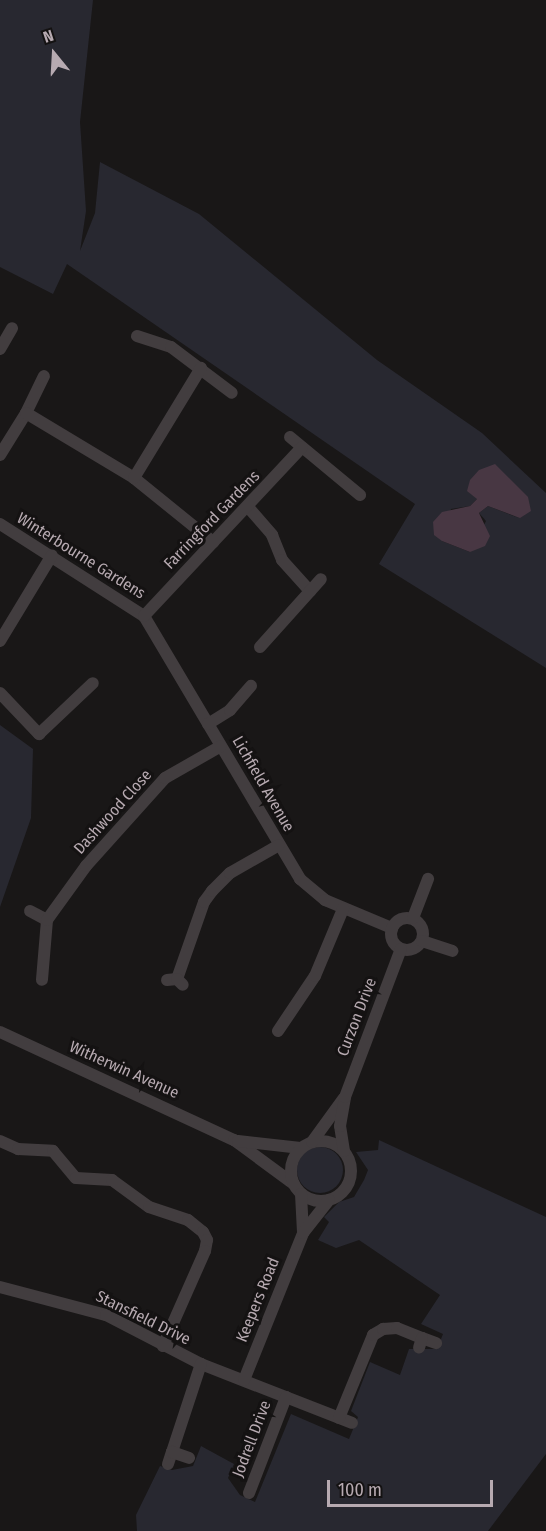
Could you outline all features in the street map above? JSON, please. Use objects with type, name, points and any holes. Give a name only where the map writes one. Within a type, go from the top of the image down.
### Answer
[{"type":"street","points":[[0,349],[12,328]]},
{"type":"street","points":[[137,336],[171,347],[232,393]]},
{"type":"street","points":[[134,478],[201,368]]},
{"type":"street","points":[[0,455],[26,413],[44,376]]},
{"type":"street","points":[[26,413],[134,478],[213,542]]},
{"type":"street","points":[[290,437],[360,495]]},
{"type":"street","name":"Farringford Gardens","points":[[144,615],[302,447]]},
{"type":"street","points":[[248,507],[272,535],[282,560],[310,591]]},
{"type":"street","name":"Winterbourne Gardens","points":[[0,524],[144,615]]},
{"type":"street","points":[[0,641],[52,555]]},
{"type":"street","points":[[260,647],[321,579]]},
{"type":"street","name":"Lichfield Avenue","points":[[144,615],[300,879],[316,894],[343,909],[392,928]]},
{"type":"street","points":[[0,693],[39,734],[93,683]]},
{"type":"street","points":[[208,724],[225,715],[251,686]]},
{"type":"street","name":"Dashwood Close","points":[[47,920],[86,866],[165,778],[221,746]]},
{"type":"street","points":[[176,981],[204,902],[212,891],[230,873],[279,845]]},
{"type":"street","points":[[413,918],[428,879]]},
{"type":"street","points":[[276,1033],[315,976],[343,909]]},
{"type":"street","points":[[30,911],[47,920],[42,980]]},
{"type":"street","points":[[403,918],[413,918],[423,930],[422,940],[411,950],[401,949],[392,938],[392,928],[403,918]]},
{"type":"street","points":[[422,940],[452,951]]},
{"type":"street","name":"Curzon Drive","points":[[345,1097],[401,949]]},
{"type":"street","name":"Witherwin Avenue","points":[[0,1032],[234,1140],[298,1189]]},
{"type":"street","points":[[303,1233],[298,1189],[291,1165],[345,1097]]},
{"type":"street","points":[[303,1233],[329,1200],[345,1188],[350,1179],[351,1170],[344,1151],[340,1126],[345,1097]]},
{"type":"street","name":"Witherwin Avenue","points":[[234,1140],[307,1145]]},
{"type":"street","points":[[0,1141],[18,1149],[53,1151],[76,1178],[112,1180],[148,1207],[188,1220],[203,1232],[207,1240],[205,1251],[163,1346]]},
{"type":"street","points":[[307,1145],[329,1142],[344,1151]]},
{"type":"street","points":[[298,1189],[320,1201],[329,1200]]},
{"type":"street","name":"Keepers Road","points":[[244,1380],[303,1233]]},
{"type":"street","name":"Stansfield Drive","points":[[0,1287],[98,1312],[201,1364],[352,1423]]},
{"type":"street","points":[[339,1418],[373,1335],[390,1328],[421,1343],[436,1343]]},
{"type":"street","name":"Stansfield Drive","points":[[189,1458],[170,1458],[201,1364]]},
{"type":"street","name":"Jodrell Drive","points":[[249,1493],[286,1397]]},
{"type":"shaded area","points":[[0,0],[93,0],[80,122],[86,211],[80,251],[95,213],[100,162],[199,214],[377,360],[482,433],[546,493],[546,668],[379,564],[415,504],[67,264],[53,294],[0,267]],"holes":[[[477,499],[519,518],[488,506],[479,513],[486,521],[470,552],[442,541],[451,509],[470,506]]]},
{"type":"shaded area","points":[[495,464],[528,497],[531,511],[520,518],[488,506],[479,513],[490,536],[485,546],[470,552],[442,541],[434,535],[433,522],[442,512],[470,506],[477,499],[467,491],[470,480],[479,470]]},
{"type":"shaded area","points":[[0,725],[33,749],[31,818],[0,907]]},
{"type":"shaded area","points":[[379,1140],[546,1217],[546,1454],[488,1531],[137,1531],[136,1515],[160,1466],[172,1470],[193,1466],[201,1446],[234,1464],[228,1478],[240,1495],[255,1502],[291,1414],[349,1439],[358,1417],[351,1411],[370,1362],[400,1375],[409,1349],[437,1349],[443,1334],[421,1324],[440,1295],[359,1240],[336,1248],[318,1240],[329,1222],[324,1217],[339,1202],[354,1197],[364,1180],[368,1170],[356,1152],[378,1150]]},
{"type":"shaded area","points":[[320,1147],[336,1154],[343,1170],[336,1186],[320,1193],[304,1186],[297,1170],[304,1154]]}]
